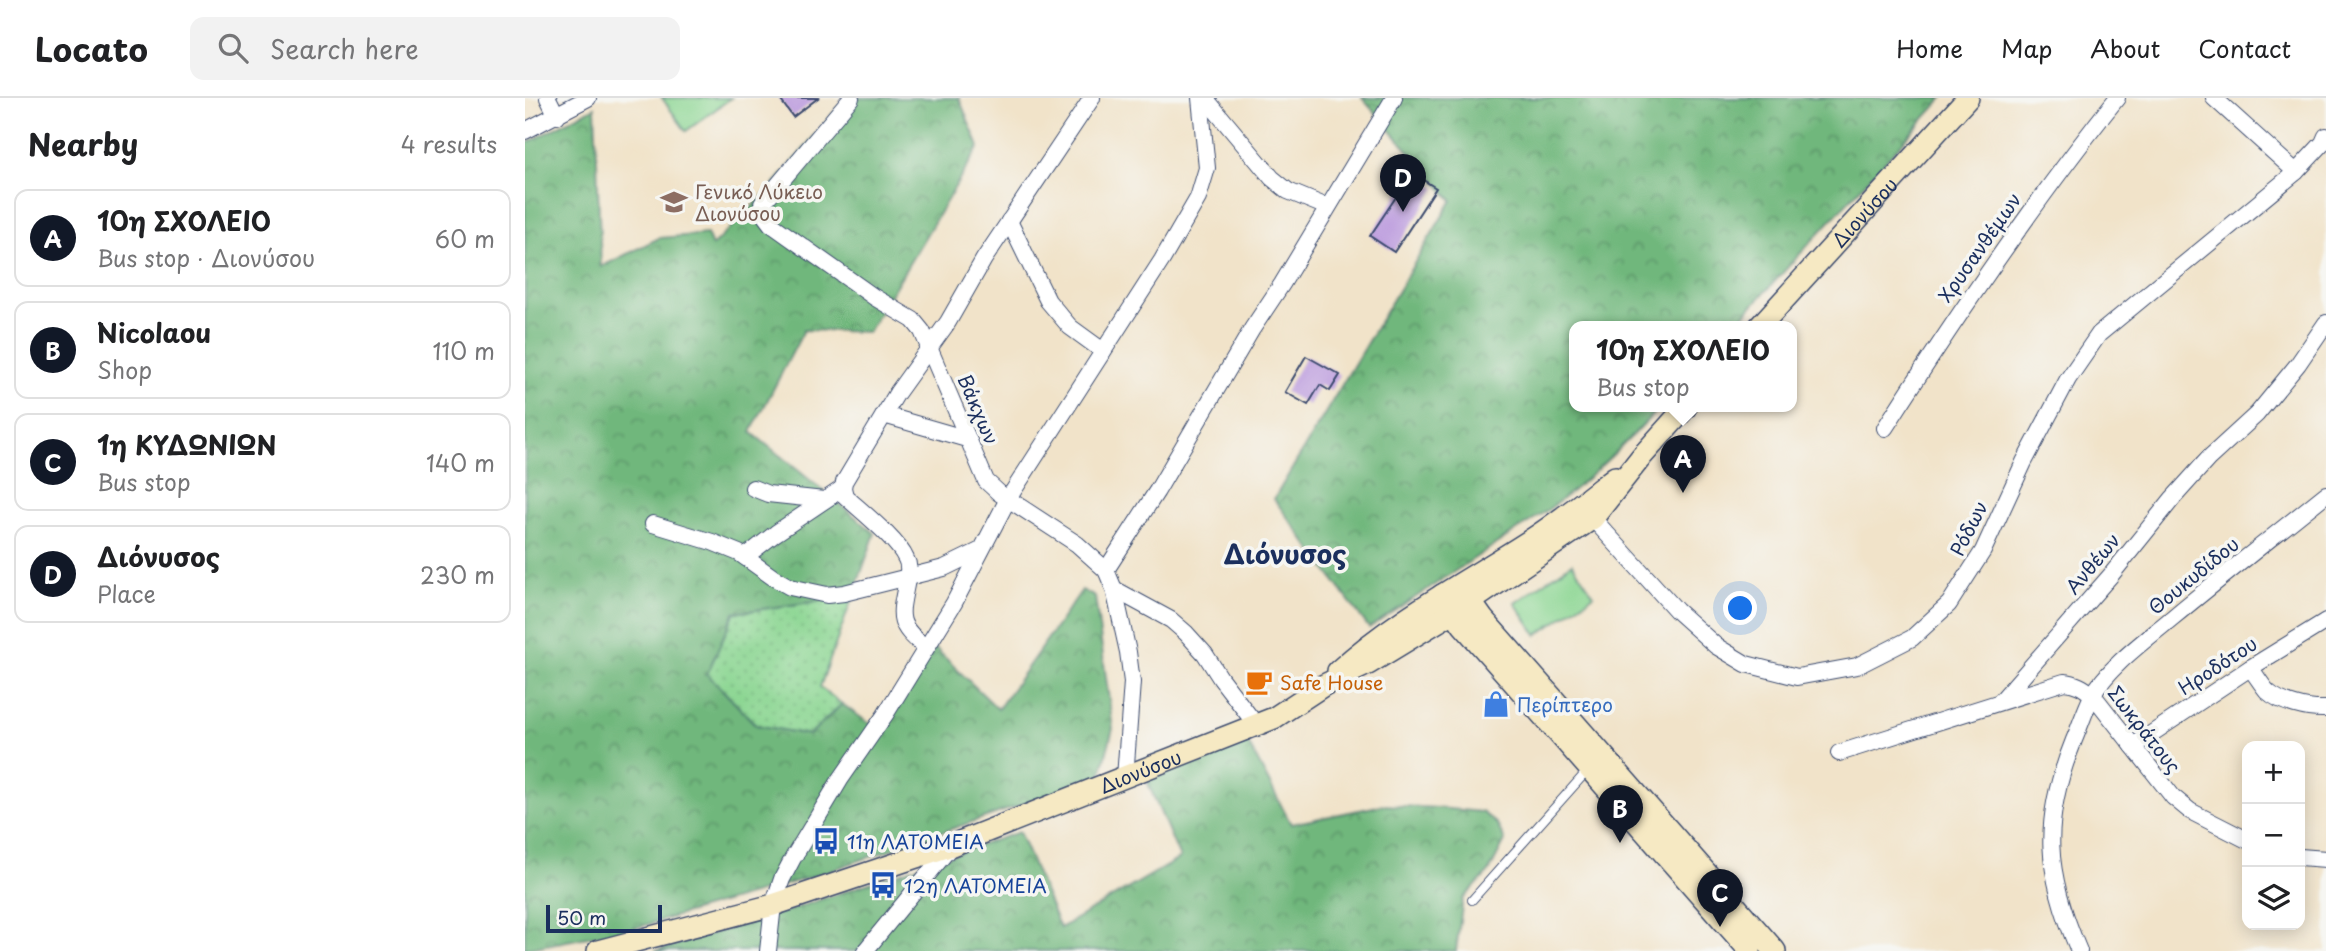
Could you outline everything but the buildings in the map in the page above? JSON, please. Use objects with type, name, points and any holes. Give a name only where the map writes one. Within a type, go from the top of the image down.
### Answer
[{"type":"main road","name":"Διονύσου","points":[[1764,321],[1968,98]]},
{"type":"main road","name":"Διονύσου","points":[[598,951],[773,905],[952,845],[1274,718],[1324,685],[1368,664],[1456,599],[1585,511],[1642,456],[1682,412]]},
{"type":"main road","points":[[1456,599],[1596,762],[1750,951]]},
{"type":"main road","points":[[1596,762],[1775,951]]},
{"type":"street","points":[[548,98],[557,116]]},
{"type":"street","points":[[525,131],[588,98]]},
{"type":"street","name":"Βάκχων","points":[[851,98],[762,204],[762,212],[771,224],[874,297],[913,320],[930,346],[986,481],[1008,499],[1077,544],[1106,570],[1115,589],[1132,682],[1125,778]]},
{"type":"street","points":[[925,647],[905,629],[902,609],[909,570],[908,561],[902,551],[845,496],[844,482],[884,415],[949,322],[984,259],[1093,98]]},
{"type":"street","points":[[1203,98],[1272,178],[1288,191],[1327,207]]},
{"type":"street","points":[[768,951],[773,905],[782,879],[810,830],[954,603],[1008,499],[1162,260],[1198,198],[1207,168],[1203,98]]},
{"type":"street","points":[[1106,570],[1157,491],[1252,329],[1394,98]]},
{"type":"street","name":"Χρυσανθέμων","points":[[1885,428],[1975,289],[2063,166],[2117,98]]},
{"type":"street","points":[[2214,98],[2296,172]]},
{"type":"street","name":"Ρόδων","points":[[1585,511],[1677,611],[1716,646],[1746,664],[1797,677],[1857,666],[1912,638],[1949,604],[1983,551],[2024,462],[2068,379],[2099,334],[2296,172],[2323,143],[2326,136]]},
{"type":"street","points":[[1009,222],[1048,301],[1070,327],[1103,351]]},
{"type":"street","name":"Ανθέων","points":[[2001,701],[2111,575],[2173,498],[2210,458],[2257,414],[2298,364],[2326,323]]},
{"type":"street","points":[[884,415],[967,439]]},
{"type":"street","points":[[753,488],[768,494],[824,500]]},
{"type":"street","points":[[745,557],[843,488]]},
{"type":"street","name":"Θουκυδίδου","points":[[2079,951],[2063,914],[2055,881],[2050,857],[2051,828],[2059,782],[2093,695],[2123,659],[2326,494]]},
{"type":"street","points":[[653,524],[712,542],[745,557],[790,587],[827,595],[907,579],[944,568],[981,550]]},
{"type":"street","points":[[1115,589],[1171,620],[1186,633],[1205,654],[1257,726]]},
{"type":"street","name":"Ηροδότου","points":[[2133,746],[2326,621]]},
{"type":"street","points":[[2250,668],[2268,692],[2289,703],[2326,709]]},
{"type":"street","name":"Σωκράτους","points":[[2001,701],[2064,682],[2080,685],[2093,695],[2166,789],[2190,811],[2242,837]]},
{"type":"street","points":[[1839,753],[2001,701]]},
{"type":"street","name":"Διονύσου","points":[[865,951],[952,845]]},
{"type":"street","points":[[2305,857],[2326,859]]},
{"type":"lane","points":[[1472,900],[1596,762]]},
{"type":"green space","points":[[662,98],[731,98],[686,131]]},
{"type":"green space","points":[[846,98],[959,98],[979,147],[868,332],[804,330],[751,432],[875,533],[853,596],[734,613],[707,674],[756,725],[809,735],[842,704],[870,724],[935,648],[998,709],[1082,590],[1095,597],[1113,729],[1100,778],[808,878],[635,928],[525,949],[525,144],[595,107],[601,267],[659,238],[707,234],[712,246],[772,187]]},
{"type":"green space","points":[[1362,98],[1943,98],[1739,321],[1569,321],[1569,412],[1655,412],[1607,461],[1549,509],[1369,628],[1274,499],[1452,200]]},
{"type":"green space","points":[[1572,563],[1594,595],[1537,635],[1515,603]]},
{"type":"green space","points":[[853,596],[820,687],[842,704],[809,735],[756,725],[707,674],[734,613]]},
{"type":"green space","points":[[1247,741],[1291,824],[1383,805],[1482,812],[1497,824],[1505,841],[1489,872],[1463,899],[1456,951],[655,951],[790,910],[1019,832],[1060,928],[1180,858],[1147,781]]},
{"type":"place","name":"Γενικό Λύκειο Διονύσου","points":[[674,202]]},
{"type":"place","name":"Διόνυσος","points":[[1403,212]]},
{"type":"place","name":"10η ΣΧΟΛΕΙΟ","points":[[1683,493]]},
{"type":"place","name":"Safe House","points":[[1259,682]]},
{"type":"place","name":"Περίπτερο","points":[[1496,704]]},
{"type":"place","name":"11η ΛΑΤΟΜΕΙΑ","points":[[826,841]]},
{"type":"place","name":"Nicolaou","points":[[1620,843]]},
{"type":"place","name":"12η ΛΑΤΟΜΕΙΑ","points":[[883,885]]},
{"type":"place","name":"1η ΚΥΔΩΝΙΩΝ","points":[[1720,927]]},
{"type":"district","name":"Διόνυσος","points":[[1285,553]]}]
